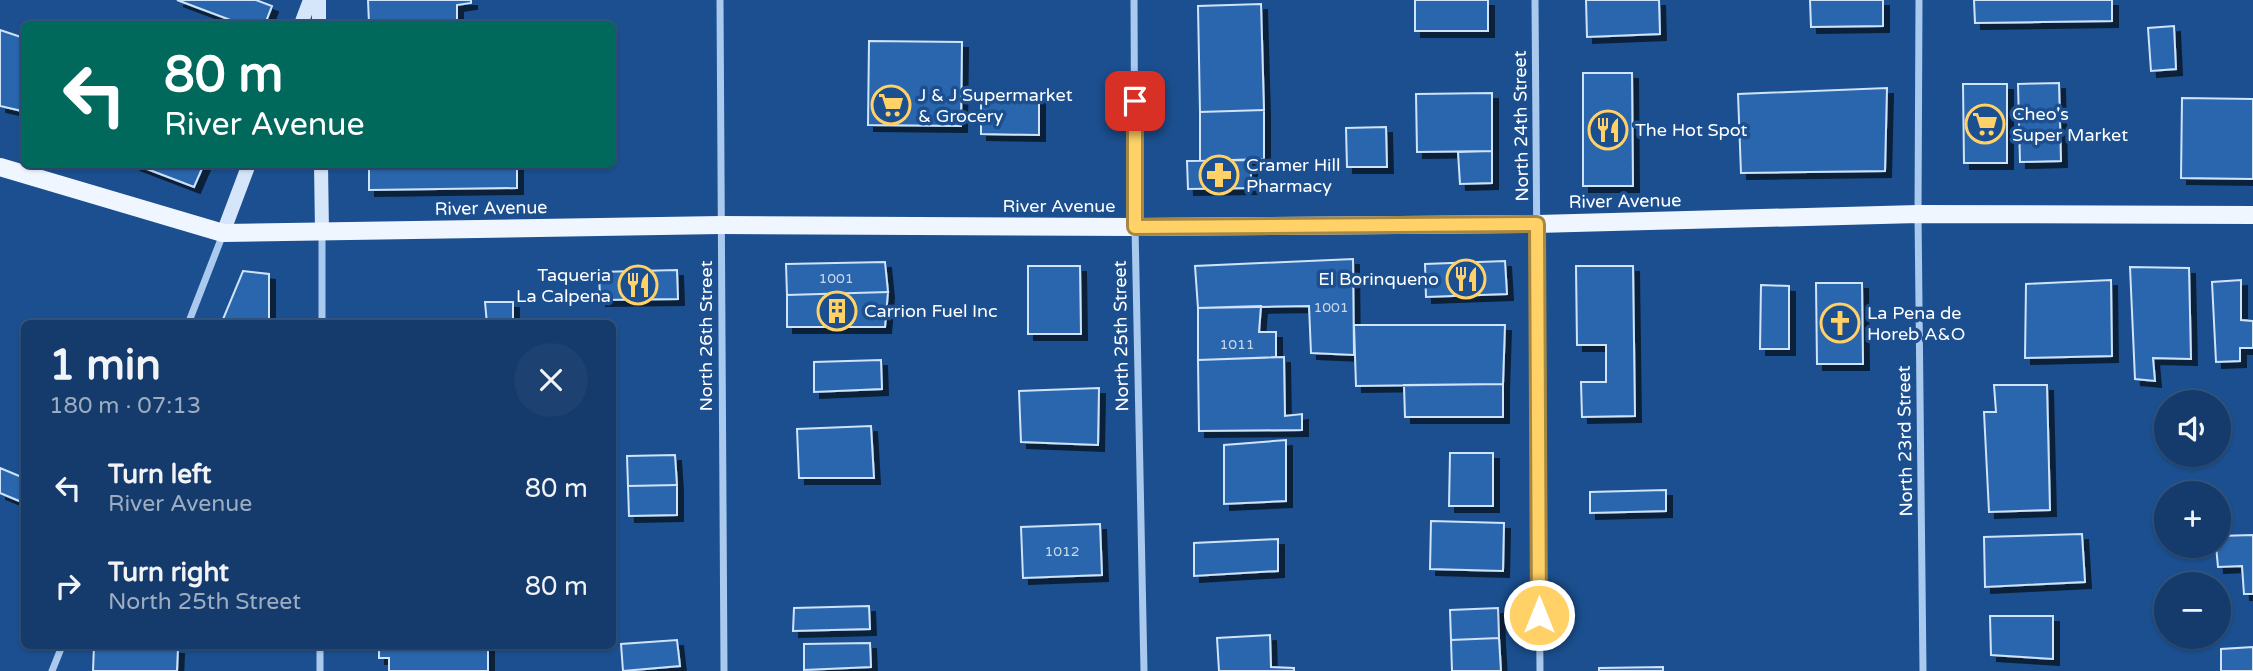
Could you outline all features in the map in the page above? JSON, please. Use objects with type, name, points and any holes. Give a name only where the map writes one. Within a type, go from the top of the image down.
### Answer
[{"type":"main road","points":[[302,21],[310,0]]},
{"type":"main road","points":[[318,0],[319,21]]},
{"type":"main road","name":"River Avenue","points":[[0,167],[223,233],[721,225],[1135,227],[1537,224],[1918,214],[2253,215]]},
{"type":"main road","points":[[223,233],[247,168]]},
{"type":"main road","points":[[321,168],[322,232]]},
{"type":"street","name":"North 26th Street","points":[[720,0],[724,671]]},
{"type":"street","name":"North 25th Street","points":[[1134,0],[1135,227],[1144,671]]},
{"type":"street","name":"North 24th Street","points":[[1535,0],[1539,671]]},
{"type":"street","name":"North 23rd Street","points":[[1919,0],[1918,214],[1923,671]]},
{"type":"street","points":[[322,232],[322,320]]},
{"type":"street","points":[[190,320],[223,233]]},
{"type":"street","points":[[52,671],[61,649]]},
{"type":"street","points":[[320,649],[320,671]]},
{"type":"building","points":[[177,0],[256,0],[272,6],[266,21],[233,21]]},
{"type":"building","points":[[368,0],[471,0],[471,3],[457,5],[457,21],[369,21]]},
{"type":"building","points":[[1415,0],[1488,0],[1488,31],[1415,31]]},
{"type":"building","points":[[1586,0],[1659,0],[1660,34],[1587,37]]},
{"type":"building","points":[[1810,0],[1883,0],[1883,26],[1811,27]]},
{"type":"building","points":[[1974,0],[2112,0],[2112,21],[1975,23]]},
{"type":"building","points":[[1261,4],[1264,110],[1200,112],[1198,6]]},
{"type":"building","points":[[2174,26],[2176,69],[2151,71],[2148,28]]},
{"type":"building","points":[[0,30],[21,37],[21,111],[0,106]]},
{"type":"building","points":[[869,41],[962,42],[961,126],[868,125]]},
{"type":"building","name":"The Hot Spot","points":[[1583,73],[1632,73],[1633,186],[1583,186]]},
{"type":"building","points":[[2059,83],[2061,161],[2020,162],[2018,84]]},
{"type":"building","name":"Cheo's Super Market","points":[[1963,84],[2007,84],[2007,163],[1964,163]]},
{"type":"building","points":[[1887,88],[1885,171],[1741,173],[1738,94]]},
{"type":"building","points":[[981,92],[1039,92],[1039,135],[981,134]]},
{"type":"building","points":[[1492,93],[1492,151],[1417,152],[1416,94]]},
{"type":"building","points":[[2182,98],[2253,99],[2253,179],[2181,178]]},
{"type":"building","points":[[1264,110],[1264,159],[1200,161],[1200,112]]},
{"type":"building","points":[[1386,127],[1387,167],[1347,167],[1346,128]]},
{"type":"building","points":[[1492,151],[1492,183],[1460,184],[1458,152]]},
{"type":"building","name":"Cramer Hill Pharmacy","points":[[1251,160],[1251,188],[1188,189],[1187,161]]},
{"type":"building","points":[[144,168],[202,168],[194,187]]},
{"type":"building","points":[[369,168],[517,168],[517,188],[369,190]]},
{"type":"building","points":[[1353,259],[1354,355],[1311,353],[1309,306],[1198,308],[1195,266]]},
{"type":"building","name":"El Borinqueno","points":[[1505,261],[1507,294],[1426,297],[1425,264]]},
{"type":"building","points":[[885,262],[888,292],[787,295],[786,264]]},
{"type":"building","points":[[1028,266],[1080,266],[1081,334],[1028,334]]},
{"type":"building","points":[[1576,266],[1633,266],[1635,416],[1582,417],[1581,382],[1606,382],[1606,345],[1577,345]]},
{"type":"building","points":[[2130,267],[2189,268],[2191,359],[2153,358],[2155,381],[2135,379]]},
{"type":"building","name":"Taqueria La Calpena","points":[[677,270],[678,299],[600,300],[599,272]]},
{"type":"building","points":[[243,271],[269,274],[269,320],[223,320]]},
{"type":"building","points":[[2111,280],[2112,356],[2025,358],[2026,284]]},
{"type":"building","points":[[2241,280],[2241,320],[2253,321],[2253,348],[2240,348],[2240,361],[2216,362],[2212,282]]},
{"type":"building","name":"La Pena de Horeb A&O","points":[[1816,283],[1862,283],[1863,364],[1817,364]]},
{"type":"building","points":[[1761,285],[1789,286],[1789,349],[1760,349]]},
{"type":"building","name":"Carrion Fuel Inc","points":[[888,292],[885,327],[787,327],[787,295]]},
{"type":"building","points":[[485,302],[513,302],[513,320],[487,320]]},
{"type":"building","points":[[1261,306],[1259,332],[1276,332],[1276,357],[1198,360],[1198,308]]},
{"type":"building","points":[[1354,325],[1505,325],[1503,384],[1356,386]]},
{"type":"building","points":[[1284,357],[1285,416],[1302,414],[1302,430],[1199,431],[1198,360]]},
{"type":"building","points":[[881,360],[882,389],[814,392],[814,362]]},
{"type":"building","points":[[1503,384],[1503,417],[1405,417],[1404,385]]},
{"type":"building","points":[[1994,385],[2047,385],[2050,510],[1989,512],[1984,412],[1996,412]]},
{"type":"building","points":[[1099,388],[1098,445],[1021,442],[1019,391]]},
{"type":"building","points":[[871,426],[874,478],[799,478],[797,429]]},
{"type":"building","points":[[1286,440],[1286,501],[1224,504],[1224,445]]},
{"type":"building","points":[[1450,453],[1493,453],[1493,506],[1449,506]]},
{"type":"building","points":[[675,455],[677,485],[628,486],[627,456]]},
{"type":"building","points":[[0,468],[21,477],[21,502],[0,493]]},
{"type":"building","points":[[677,485],[677,515],[629,516],[628,486]]},
{"type":"building","points":[[1666,490],[1666,511],[1590,513],[1590,492]]},
{"type":"building","points":[[1431,521],[1504,523],[1503,571],[1430,569]]},
{"type":"building","points":[[1100,524],[1102,575],[1023,578],[1021,527]]},
{"type":"building","points":[[2082,534],[2085,582],[1985,587],[1984,537]]},
{"type":"building","points":[[2253,535],[2253,594],[2244,594],[2242,566],[2218,567],[2217,558],[2231,558],[2231,536]]},
{"type":"building","points":[[1278,539],[1278,571],[1194,576],[1194,543]]},
{"type":"building","points":[[869,606],[870,629],[793,631],[794,608]]},
{"type":"building","points":[[1498,608],[1499,638],[1451,640],[1450,610]]},
{"type":"building","points":[[1990,616],[2053,616],[2053,659],[1991,655]]},
{"type":"building","points":[[1270,635],[1271,667],[1294,668],[1294,671],[1219,671],[1217,638]]},
{"type":"building","points":[[1499,638],[1501,671],[1452,671],[1451,640]]},
{"type":"building","points":[[677,640],[680,666],[623,671],[621,644]]},
{"type":"building","points":[[870,643],[871,667],[804,670],[804,644]]},
{"type":"building","points":[[2253,647],[2253,671],[2221,671],[2221,649]]},
{"type":"building","points":[[94,649],[178,649],[177,671],[93,671]]},
{"type":"building","points":[[379,649],[488,649],[488,671],[389,671],[389,658],[379,658]]},
{"type":"building","points":[[1663,667],[1663,671],[1599,671],[1599,668]]},
{"type":"place","name":"J & J Supermarket & Grocery","points":[[891,105]]},
{"type":"place","name":"Cheo's Super Market","points":[[1985,124]]},
{"type":"place","name":"The Hot Spot","points":[[1608,130]]},
{"type":"place","name":"Cramer Hill Pharmacy","points":[[1219,175]]},
{"type":"place","name":"El Borinqueno","points":[[1466,279]]},
{"type":"place","name":"Taqueria La Calpena","points":[[638,285]]},
{"type":"place","name":"Carrion Fuel Inc","points":[[837,311]]},
{"type":"place","name":"La Pena de Horeb A&O","points":[[1840,323]]},
{"type":"route","points":[[1135,101],[1135,227],[1537,224],[1539,615]]}]
